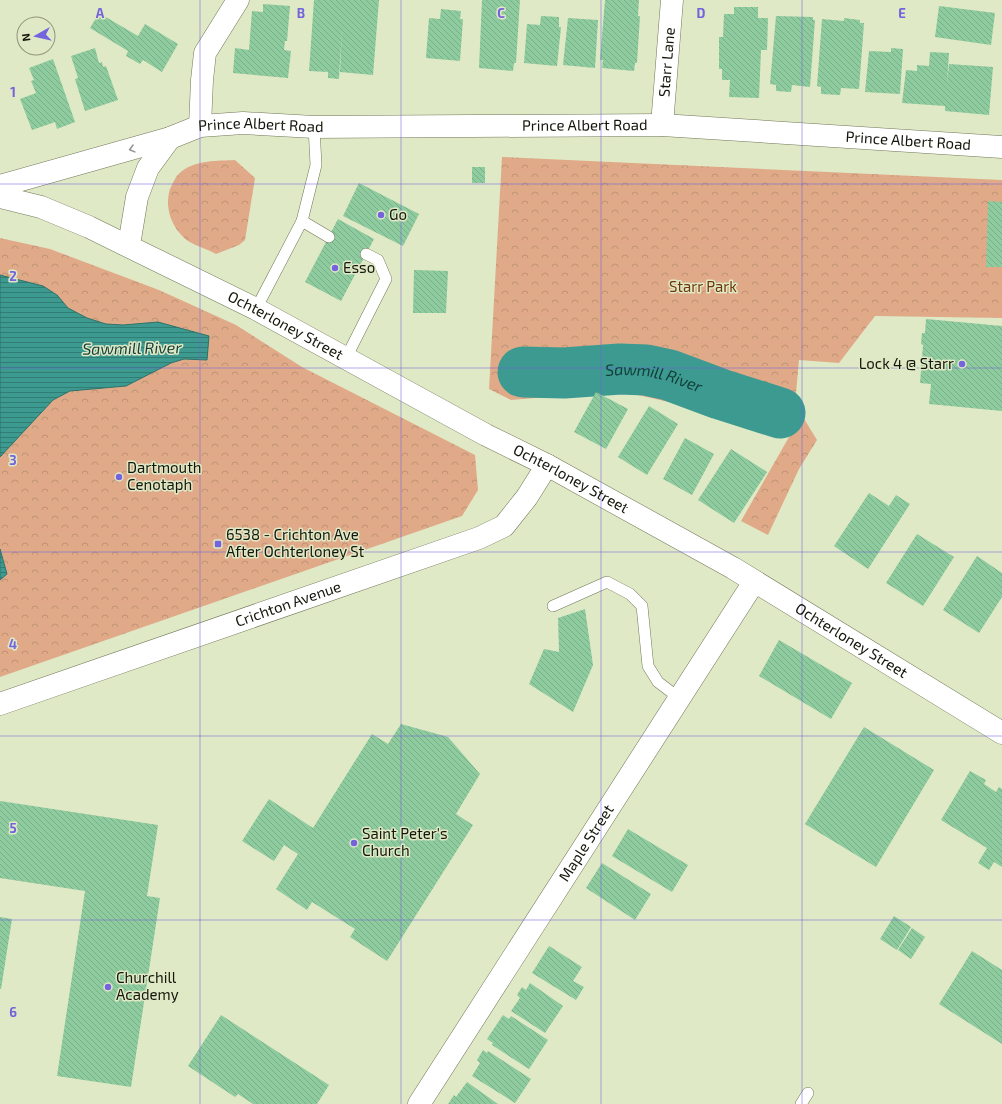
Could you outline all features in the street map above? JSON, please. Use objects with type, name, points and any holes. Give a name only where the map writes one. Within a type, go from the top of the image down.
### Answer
[{"type":"main road","points":[[200,126],[205,54],[238,0]]},
{"type":"main road","name":"Starr Lane","points":[[662,125],[672,0]]},
{"type":"main road","name":"Prince Albert Road","points":[[0,186],[170,138],[200,126],[243,123],[314,127],[662,125],[1002,147]]},
{"type":"main road","points":[[0,197],[41,207],[129,245],[137,197],[148,168],[170,138]]},
{"type":"main road","name":"Ochterloney Street","points":[[129,245],[167,266],[256,309],[486,435],[547,465],[733,568],[1002,733]]},
{"type":"main road","name":"Crichton Avenue","points":[[0,704],[479,538],[504,526],[527,497],[547,465]]},
{"type":"main road","name":"Maple Street","points":[[419,1104],[754,582]]},
{"type":"lane","points":[[256,309],[302,221],[316,165],[314,127]]},
{"type":"lane","points":[[302,221],[329,237]]},
{"type":"lane","points":[[346,358],[386,279],[378,260],[366,254]]},
{"type":"lane","points":[[553,606],[607,582],[630,594],[642,606],[648,666],[658,682],[680,698]]},
{"type":"lane","points":[[801,1104],[808,1093]]},
{"type":"green space","name":"Starr Park","points":[[502,157],[1002,180],[1002,318],[875,316],[839,363],[799,360],[795,404],[817,440],[799,469],[768,535],[741,521],[793,430],[620,391],[511,400],[489,389]]},
{"type":"green space","points":[[235,160],[255,178],[245,240],[239,245],[216,254],[188,241],[182,236],[171,218],[168,196],[176,177],[188,167],[207,162]]},
{"type":"green space","points":[[0,238],[50,249],[159,290],[236,325],[302,367],[475,455],[478,490],[462,516],[0,677]]},
{"type":"water","points":[[0,275],[43,286],[57,295],[68,308],[87,318],[106,324],[123,325],[158,322],[209,336],[207,360],[184,359],[171,363],[126,386],[70,391],[53,400],[0,457]]},
{"type":"water","points":[[0,549],[7,574],[0,580]]},
{"type":"building","points":[[314,0],[379,0],[373,75],[340,72],[342,29],[339,79],[328,78],[328,72],[309,71]]},
{"type":"building","points":[[482,0],[520,0],[516,63],[514,63],[513,71],[479,68]]},
{"type":"building","points":[[605,0],[639,0],[638,16],[640,16],[637,63],[635,63],[634,71],[602,68],[603,60],[600,60]]},
{"type":"building","points":[[263,4],[290,6],[287,41],[285,41],[284,50],[291,51],[288,78],[233,73],[235,48],[249,50],[252,11],[263,12]]},
{"type":"building","points":[[939,6],[995,13],[991,45],[935,37]]},
{"type":"building","points":[[734,7],[758,7],[758,18],[768,18],[767,50],[761,50],[759,98],[729,97],[730,80],[722,80],[722,69],[719,69],[719,37],[723,37],[724,14],[734,14]]},
{"type":"building","points":[[441,9],[461,11],[460,19],[463,19],[460,61],[426,58],[429,18],[440,19]]},
{"type":"building","points":[[99,13],[138,36],[145,24],[178,44],[162,72],[143,60],[140,64],[126,56],[128,51],[90,28]]},
{"type":"building","points":[[541,16],[559,17],[559,27],[561,27],[557,66],[524,63],[527,24],[540,25]]},
{"type":"building","points":[[776,16],[813,17],[813,20],[815,20],[810,87],[792,85],[791,92],[776,91],[776,85],[770,84]]},
{"type":"building","points":[[568,18],[598,20],[595,68],[563,65]]},
{"type":"building","points":[[844,18],[860,20],[860,23],[864,23],[859,89],[841,88],[840,95],[821,94],[821,87],[817,86],[822,19],[844,21]]},
{"type":"building","points":[[95,48],[99,63],[102,62],[103,67],[106,66],[118,100],[85,111],[75,79],[78,78],[71,56]]},
{"type":"building","points":[[891,48],[903,49],[900,94],[865,92],[869,51],[891,52]]},
{"type":"building","points":[[930,52],[949,53],[947,84],[949,64],[993,67],[989,115],[945,111],[945,106],[902,103],[906,70],[917,71],[917,65],[929,66]]},
{"type":"building","points":[[53,59],[75,122],[57,129],[55,122],[32,130],[20,99],[36,93],[31,81],[34,80],[29,68]]},
{"type":"building","points":[[472,167],[485,167],[485,183],[472,183]]},
{"type":"building","name":"Go","points":[[359,183],[419,214],[403,246],[343,216]]},
{"type":"building","points":[[988,201],[1002,202],[1002,267],[986,267]]},
{"type":"building","name":"Esso","points":[[338,219],[374,239],[341,301],[305,282]]},
{"type":"building","points":[[414,270],[448,271],[446,313],[413,313]]},
{"type":"building","name":"Lock 4 @ Starr","points":[[926,319],[1002,326],[1002,411],[929,404],[931,384],[920,383],[923,345],[921,344],[922,333],[925,333]]},
{"type":"building","points":[[596,392],[628,409],[606,449],[574,432]]},
{"type":"building","points":[[649,406],[678,424],[647,475],[618,457]]},
{"type":"building","points":[[685,438],[714,454],[692,495],[663,479]]},
{"type":"building","points":[[731,449],[767,472],[734,523],[698,500]]},
{"type":"building","points":[[869,493],[889,506],[896,495],[910,504],[868,569],[834,546]]},
{"type":"building","points":[[917,534],[954,557],[923,606],[886,583]]},
{"type":"building","points":[[977,556],[1002,573],[1002,597],[979,633],[943,610]]},
{"type":"building","points":[[585,609],[593,665],[573,712],[529,684],[544,649],[559,652],[558,618]]},
{"type":"building","points":[[779,640],[852,683],[831,719],[759,676]]},
{"type":"building","name":"Saint Peter's Church","points":[[401,724],[448,737],[480,774],[456,814],[473,825],[387,961],[350,937],[355,929],[312,902],[307,910],[276,889],[298,854],[284,845],[274,861],[242,841],[269,799],[313,828],[372,734],[388,744]]},
{"type":"building","points":[[864,727],[934,770],[876,867],[805,824]]},
{"type":"building","points":[[970,771],[986,780],[984,784],[996,792],[999,787],[1002,789],[1002,867],[994,862],[989,870],[978,863],[987,848],[941,820]]},
{"type":"building","name":"Churchill Academy","points":[[0,801],[158,825],[147,896],[160,898],[131,1087],[57,1076],[85,891],[0,878]]},
{"type":"building","points":[[628,829],[688,865],[672,892],[612,856]]},
{"type":"building","points":[[602,863],[651,894],[635,920],[586,888]]},
{"type":"building","points":[[894,916],[911,927],[897,950],[880,939]]},
{"type":"building","points":[[0,917],[12,919],[1,989],[0,989]]},
{"type":"building","points":[[912,928],[925,937],[911,959],[898,950]]},
{"type":"building","points":[[549,946],[582,967],[573,981],[584,987],[576,1000],[532,973]]},
{"type":"building","points":[[972,951],[1002,970],[1002,1044],[939,1004]]},
{"type":"building","points":[[530,983],[563,1006],[545,1033],[511,1011],[520,998],[517,995],[522,987],[526,990]]},
{"type":"building","points":[[221,1015],[329,1085],[317,1104],[253,1104],[238,1094],[235,1097],[188,1066]]},
{"type":"building","points":[[503,1015],[509,1019],[511,1016],[548,1040],[529,1069],[492,1045],[493,1043],[487,1039]]},
{"type":"building","points":[[483,1050],[487,1053],[488,1051],[531,1079],[515,1103],[472,1076],[480,1063],[477,1060]]},
{"type":"building","points":[[467,1082],[498,1104],[448,1104],[454,1095],[456,1097]]},
{"type":"waterway","name":"Sawmill River","points":[[523,372],[564,373],[620,369],[646,370],[669,375],[720,394],[780,413]]},
{"type":"place","name":"Go","points":[[381,215]]},
{"type":"place","name":"Esso","points":[[335,268]]},
{"type":"place","name":"Lock 4 @ Starr","points":[[962,364]]},
{"type":"place","name":"Dartmouth Cenotaph","points":[[119,477]]},
{"type":"place","name":"6538 - Crichton Ave After Ochterloney St","points":[[218,544]]},
{"type":"place","name":"Saint Peter's Church","points":[[354,843]]},
{"type":"place","name":"Churchill Academy","points":[[108,987]]}]
